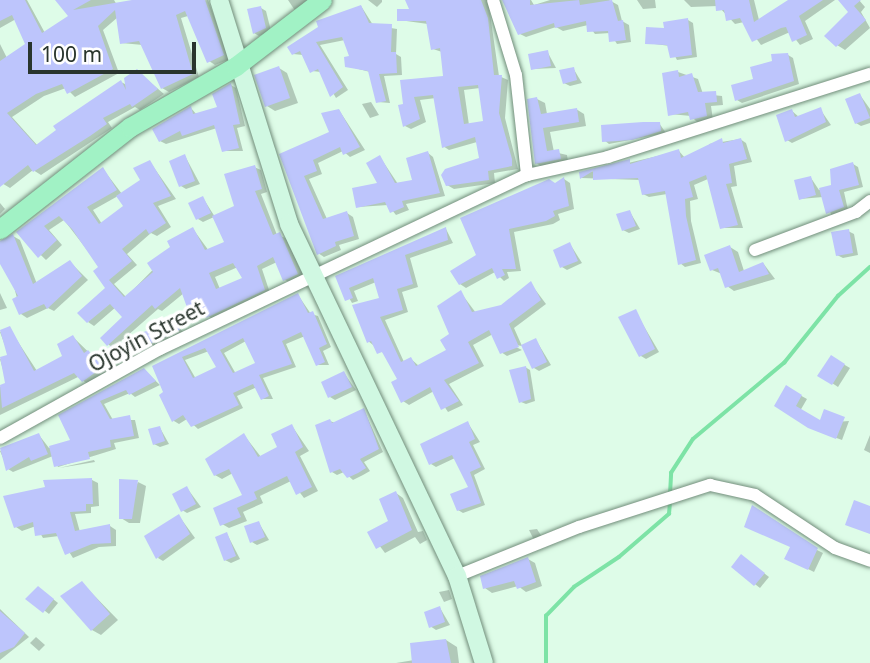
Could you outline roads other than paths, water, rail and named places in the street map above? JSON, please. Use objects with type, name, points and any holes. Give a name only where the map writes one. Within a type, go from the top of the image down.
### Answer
[{"type":"main road","points":[[0,229],[130,127],[236,66],[321,0]]},
{"type":"street","points":[[219,0],[236,66],[289,224],[457,576],[484,663]]},
{"type":"street","points":[[493,0],[516,75],[527,175]]},
{"type":"street","name":"Ojoyin Street","points":[[0,438],[160,349],[312,273],[527,175],[608,157],[870,74]]},
{"type":"street","points":[[755,250],[856,212],[870,201]]},
{"type":"street","points":[[457,576],[661,499],[710,485],[755,495],[835,548],[870,561]]},
{"type":"waterway","points":[[670,495],[671,473],[693,439],[784,363],[838,296],[870,267]]},
{"type":"waterway","points":[[546,663],[546,616],[574,587],[619,557],[669,514],[670,502]]}]
